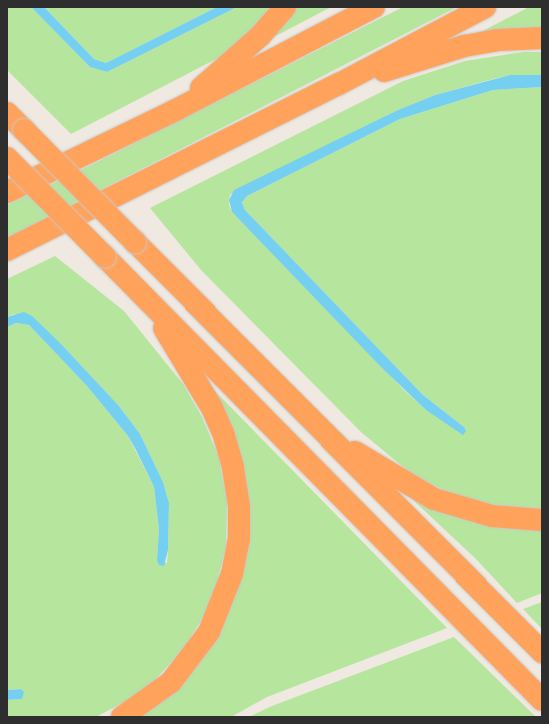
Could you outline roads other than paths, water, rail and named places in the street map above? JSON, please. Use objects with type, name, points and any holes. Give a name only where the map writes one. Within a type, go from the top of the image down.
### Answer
[{"type":"highway","points":[[176,110],[260,36],[285,7]]},
{"type":"highway","points":[[7,192],[176,110],[374,7]]},
{"type":"highway","points":[[7,250],[339,84],[485,7]]},
{"type":"highway","points":[[339,84],[464,46],[497,40],[542,38]]},
{"type":"highway","points":[[7,113],[542,652]]},
{"type":"highway","points":[[7,158],[542,700]]},
{"type":"highway","points":[[122,717],[171,682],[209,632],[232,574],[238,539],[239,506],[233,467],[224,435],[212,408],[146,298]]},
{"type":"highway","points":[[323,432],[434,499],[492,516],[542,520]]},
{"type":"water","points":[[31,7],[44,7],[94,59],[106,63],[217,7],[237,7],[107,72],[90,67]]},
{"type":"water","points":[[510,75],[542,75],[542,87],[493,90],[400,119],[247,196],[242,202],[245,210],[423,395],[464,427],[466,431],[463,435],[426,410],[382,368],[232,212],[229,200],[234,190],[398,110],[435,95]]},
{"type":"water","points":[[24,312],[32,316],[63,346],[119,406],[140,434],[163,482],[169,503],[168,550],[164,566],[159,565],[157,560],[159,529],[154,487],[136,450],[128,436],[87,386],[29,325],[16,323],[7,327],[7,317]]},
{"type":"water","points":[[21,689],[24,692],[22,699],[7,700],[7,690]]}]
